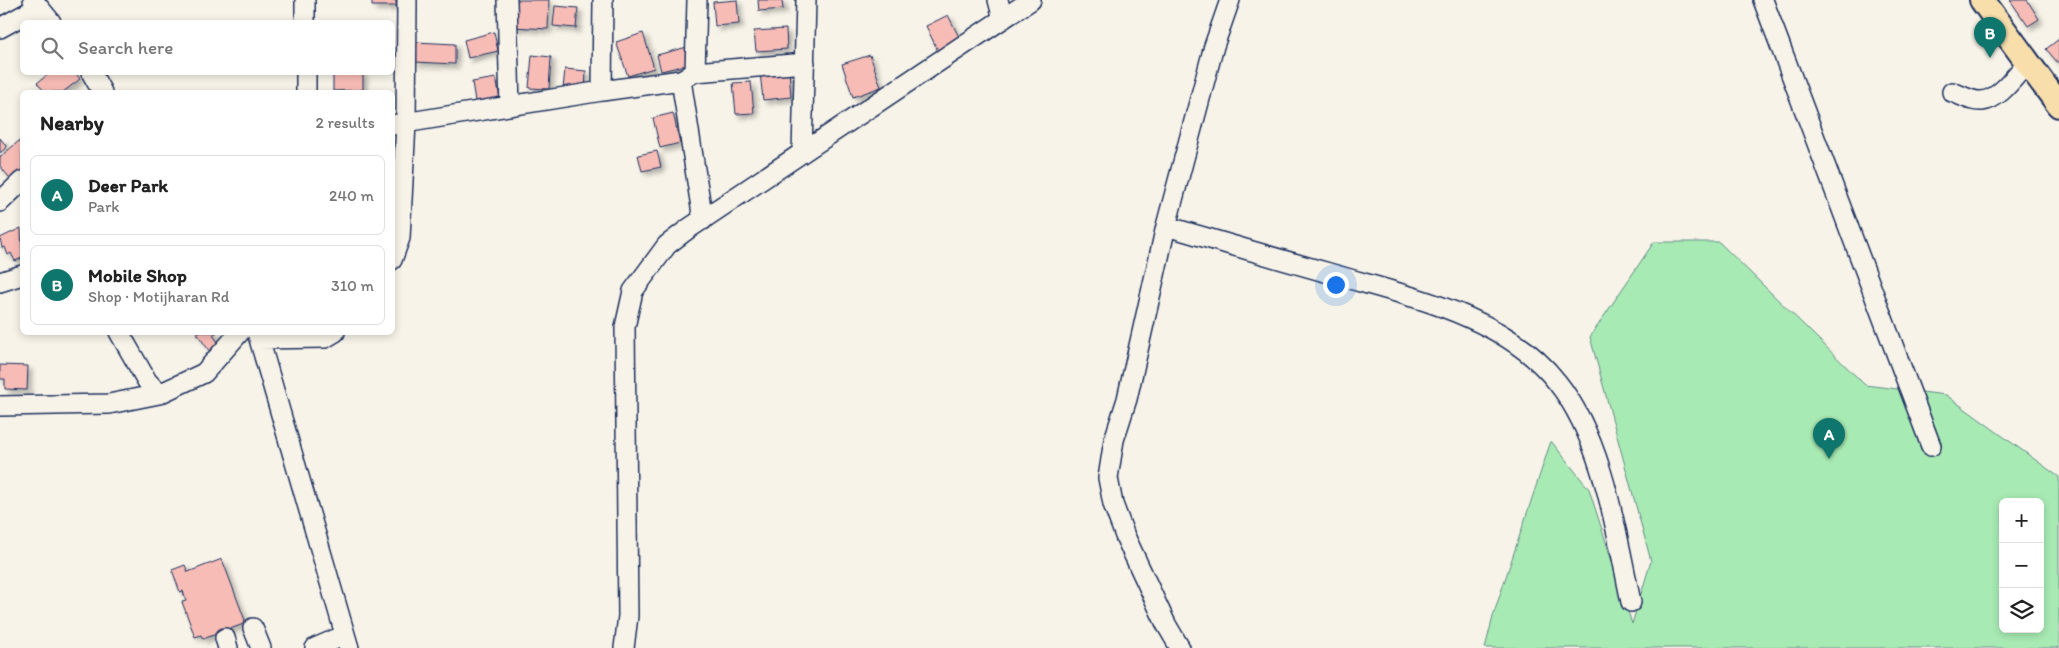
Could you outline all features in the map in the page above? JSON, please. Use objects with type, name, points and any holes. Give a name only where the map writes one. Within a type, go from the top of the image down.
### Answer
[{"type":"main road","points":[[1983,1],[2059,105]]},
{"type":"street","points":[[305,0],[305,20]]},
{"type":"street","points":[[395,252],[400,238],[399,124],[407,0]]},
{"type":"street","points":[[507,0],[510,106]]},
{"type":"street","points":[[602,91],[603,0]]},
{"type":"street","points":[[697,0],[688,76],[703,220]]},
{"type":"street","points":[[802,153],[806,0]]},
{"type":"street","points":[[998,0],[1002,19]]},
{"type":"street","points":[[624,648],[628,616],[625,327],[634,291],[667,245],[1031,0]]},
{"type":"street","points":[[1180,648],[1166,624],[1125,536],[1113,504],[1108,478],[1114,440],[1127,399],[1166,226],[1214,46],[1230,0]]},
{"type":"street","points":[[1763,0],[1931,446]]},
{"type":"street","points":[[0,28],[35,3],[49,20]]},
{"type":"street","points":[[1952,92],[1981,101],[1990,99],[2028,62]]},
{"type":"street","points":[[399,124],[688,76],[805,63]]},
{"type":"street","points":[[93,75],[101,90]]},
{"type":"street","points":[[306,75],[306,90]]},
{"type":"street","points":[[0,202],[20,183]]},
{"type":"street","points":[[1166,226],[1422,300],[1484,324],[1522,347],[1558,382],[1583,424],[1607,489],[1631,602]]},
{"type":"street","points":[[0,282],[20,276]]},
{"type":"street","points":[[121,335],[147,381],[159,394]]},
{"type":"street","points":[[0,406],[109,404],[159,394],[204,373],[237,335]]},
{"type":"street","points":[[315,648],[347,642],[258,336],[325,338],[330,335]]},
{"type":"street","points":[[253,628],[261,648]]},
{"type":"green space","points":[[1654,242],[1719,242],[1865,385],[1946,395],[2059,477],[2059,648],[1485,648],[1494,613],[1551,441],[1589,489],[1632,624],[1651,561],[1590,337]]},
{"type":"building","points":[[372,0],[396,0],[396,6],[372,6]]},
{"type":"building","points":[[514,0],[549,0],[548,29],[513,27]]},
{"type":"building","points":[[737,0],[739,24],[715,26],[713,2]]},
{"type":"building","points":[[758,0],[782,0],[783,9],[759,11]]},
{"type":"building","points":[[2010,0],[2027,0],[2039,19],[2028,26]]},
{"type":"building","points":[[555,6],[578,8],[576,28],[553,26]]},
{"type":"building","points":[[948,15],[960,39],[938,51],[926,26]]},
{"type":"building","points":[[786,29],[787,49],[756,51],[754,31]]},
{"type":"building","points":[[494,32],[498,51],[468,58],[464,40]]},
{"type":"building","points":[[643,33],[654,68],[628,76],[616,42]]},
{"type":"building","points":[[2059,39],[2059,62],[2058,63],[2046,49]]},
{"type":"building","points":[[415,42],[455,44],[455,64],[415,62]]},
{"type":"building","points":[[687,47],[691,64],[661,71],[657,55]]},
{"type":"building","points":[[532,55],[551,57],[549,89],[529,88]]},
{"type":"building","points":[[870,55],[881,87],[853,97],[842,64]]},
{"type":"building","points":[[565,69],[586,71],[585,91],[563,89]]},
{"type":"building","points":[[789,70],[791,97],[763,100],[760,72]]},
{"type":"building","points":[[47,75],[77,75],[80,79],[66,90],[43,90],[37,83]]},
{"type":"building","points":[[333,75],[363,75],[363,90],[333,90]]},
{"type":"building","points":[[496,78],[500,98],[475,101],[472,82]]},
{"type":"building","points":[[751,82],[754,113],[736,114],[733,83]]},
{"type":"building","points":[[673,113],[680,143],[660,148],[653,118]]},
{"type":"building","points":[[0,138],[7,147],[0,153]]},
{"type":"building","points":[[19,141],[20,176],[13,182],[0,166],[0,157]]},
{"type":"building","points":[[657,151],[661,167],[642,171],[638,155]]},
{"type":"building","points":[[20,228],[20,259],[15,261],[11,253],[8,255],[5,247],[2,248],[0,238]]},
{"type":"building","points":[[198,335],[213,335],[220,345],[210,352]]},
{"type":"building","points":[[0,365],[28,366],[27,390],[5,389],[5,379],[0,379]]},
{"type":"building","points":[[222,559],[246,623],[203,639],[201,635],[195,637],[182,602],[186,601],[183,591],[180,592],[172,570],[185,565],[188,572]]},
{"type":"place","name":"Mobile Shop","points":[[1990,58]]},
{"type":"place","name":"Deer Park","points":[[1829,459]]}]
